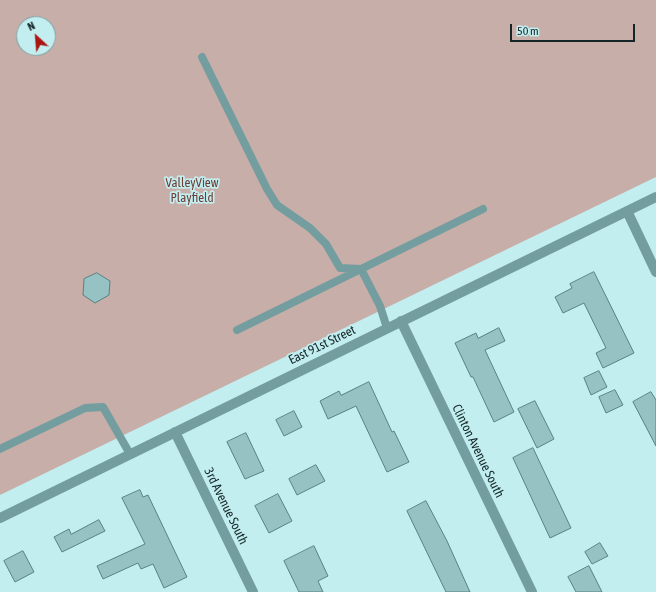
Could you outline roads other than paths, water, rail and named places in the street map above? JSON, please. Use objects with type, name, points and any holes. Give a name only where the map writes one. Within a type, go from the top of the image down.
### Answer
[{"type":"street","name":"East 91st Street","points":[[0,518],[656,197]]},
{"type":"street","points":[[627,211],[656,272]]},
{"type":"street","name":"Clinton Avenue South","points":[[401,322],[532,592]]},
{"type":"street","name":"3rd Avenue South","points":[[175,432],[253,592]]},
{"type":"lane","points":[[202,57],[267,189],[277,205],[310,228],[326,244],[340,268],[361,268]]},
{"type":"lane","points":[[237,330],[483,208]]},
{"type":"lane","points":[[361,268],[380,306],[387,328]]},
{"type":"lane","points":[[0,449],[85,408],[103,407],[130,454]]},
{"type":"park label","name":"ValleyView Playfield","points":[[192,190]]}]
